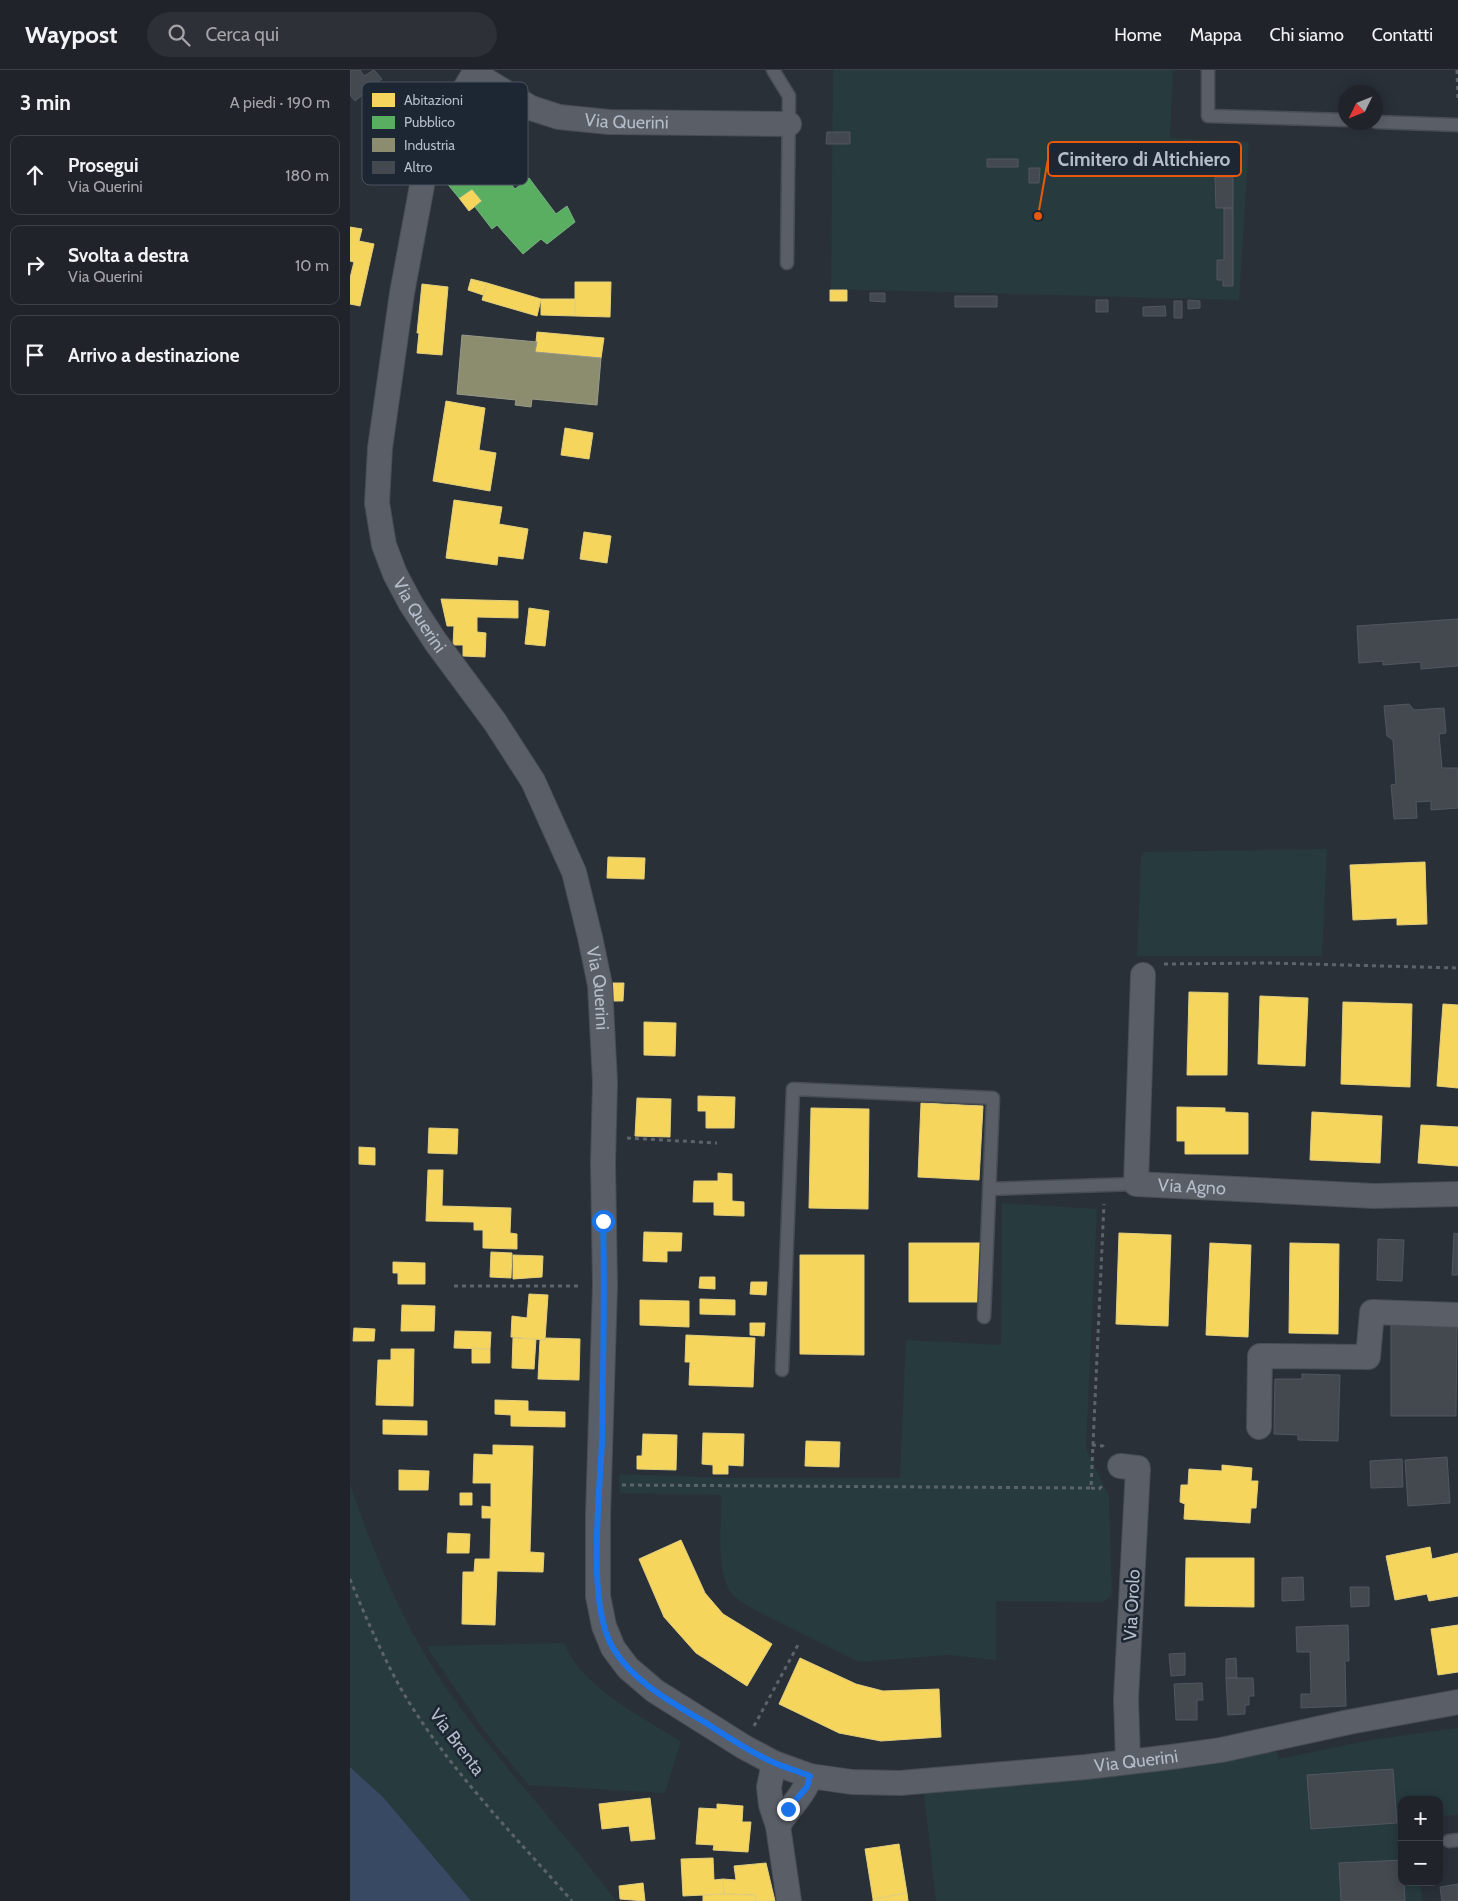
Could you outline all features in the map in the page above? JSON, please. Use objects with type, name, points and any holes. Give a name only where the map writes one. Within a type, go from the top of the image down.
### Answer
[{"type":"street","name":"Via Querini","points":[[469,82],[475,71],[492,82]]},
{"type":"street","name":"Via Querini","points":[[528,106],[559,117],[609,122],[789,124]]},
{"type":"street","name":"Via Querini","points":[[422,185],[402,293],[380,448],[377,503],[384,546],[395,574],[411,604],[524,766],[554,824],[574,872],[600,985],[605,1082],[604,1286],[598,1516],[598,1596],[604,1626],[613,1648],[628,1668],[655,1691],[744,1747],[774,1763],[810,1776],[852,1782],[900,1783],[1086,1767],[1220,1750],[1350,1722],[1458,1702]]},
{"type":"street","name":"Via Agno","points":[[1143,975],[1136,1184],[1374,1196],[1458,1194]]},
{"type":"street","points":[[1259,1427],[1260,1356],[1368,1357],[1372,1312],[1458,1315]]},
{"type":"street","name":"Via Orolo","points":[[1120,1466],[1138,1468],[1126,1699],[1128,1761]]},
{"type":"street","points":[[774,1763],[769,1787],[771,1805],[778,1826],[789,1901]]},
{"type":"street","points":[[778,1826],[788,1809],[807,1787],[810,1776]]},
{"type":"lane","points":[[773,70],[789,96],[787,263]]},
{"type":"lane","points":[[1208,70],[1208,116],[1338,120]]},
{"type":"lane","points":[[1383,122],[1458,125]]},
{"type":"lane","points":[[782,1370],[793,1089],[993,1098],[984,1317]]},
{"type":"lane","points":[[989,1189],[1136,1184]]},
{"type":"path","points":[[1457,70],[1458,101]]},
{"type":"path","points":[[1143,975],[1146,963],[1269,963],[1458,968]]},
{"type":"path","points":[[604,1137],[717,1143]]},
{"type":"path","points":[[614,1484],[1091,1488],[1105,1185]]},
{"type":"path","points":[[454,1286],[604,1286]]},
{"type":"path","name":"Via Brenta","points":[[350,1580],[370,1628],[397,1681],[429,1730],[492,1811],[572,1901]]},
{"type":"path","points":[[744,1747],[799,1643]]},
{"type":"green space","points":[[833,70],[1173,70],[1170,138],[1249,142],[1239,300],[831,289]]},
{"type":"green space","points":[[1327,849],[1322,956],[1137,956],[1141,858],[1144,852]]},
{"type":"green space","points":[[1002,1203],[1097,1209],[1086,1448],[1109,1496],[1112,1595],[1103,1602],[996,1601],[996,1660],[949,1655],[859,1662],[755,1610],[730,1592],[722,1567],[720,1542],[721,1495],[620,1493],[619,1474],[729,1478],[900,1478],[906,1340],[1001,1345]]},
{"type":"green space","points":[[350,1484],[393,1594],[435,1672],[492,1749],[616,1901],[471,1901],[383,1797],[350,1767]]},
{"type":"green space","points":[[565,1643],[572,1658],[597,1686],[632,1711],[681,1741],[665,1793],[529,1785],[488,1736],[426,1646]]},
{"type":"green space","points":[[1458,1728],[1458,1815],[1443,1816],[1443,1796],[1398,1796],[1398,1886],[1420,1886],[1422,1901],[936,1901],[924,1794],[1106,1774],[1275,1746],[1279,1759],[1371,1740]]},
{"type":"water","points":[[350,1767],[383,1797],[471,1901],[350,1901]]},
{"type":"building: Abitazioni","points":[[472,189],[482,201],[469,211],[459,198]]},
{"type":"building: Abitazioni","points":[[350,227],[362,229],[359,241],[374,244],[360,306],[350,304],[350,278],[354,262],[350,261]]},
{"type":"building: Abitazioni","points":[[471,279],[487,283],[483,295],[468,290]]},
{"type":"building: Abitazioni","points":[[575,282],[611,282],[610,317],[575,316]]},
{"type":"building: Abitazioni","points":[[487,283],[541,299],[537,316],[482,300]]},
{"type":"building: Abitazioni","points":[[422,284],[448,287],[442,355],[417,353]]},
{"type":"building: Abitazioni","points":[[830,290],[847,290],[847,301],[830,301]]},
{"type":"building: Abitazioni","points":[[541,299],[575,299],[575,316],[541,315]]},
{"type":"building: Abitazioni","points":[[537,332],[604,338],[601,358],[535,352]]},
{"type":"building: Abitazioni","points":[[446,401],[485,408],[479,450],[496,453],[490,491],[433,481]]},
{"type":"building: Abitazioni","points":[[565,428],[593,433],[589,459],[561,455]]},
{"type":"building: Abitazioni","points":[[454,500],[502,507],[499,524],[528,529],[523,559],[498,556],[497,565],[446,558]]},
{"type":"building: Abitazioni","points":[[584,532],[611,536],[607,563],[580,559]]},
{"type":"building: Abitazioni","points":[[441,599],[518,601],[518,618],[477,617],[477,632],[486,633],[485,657],[463,656],[463,645],[453,645],[454,626],[447,626]]},
{"type":"building: Abitazioni","points":[[529,608],[549,611],[545,646],[525,644]]},
{"type":"building: Abitazioni","points":[[608,857],[645,858],[644,879],[607,878]]},
{"type":"building: Abitazioni","points":[[1425,862],[1427,924],[1397,925],[1397,918],[1353,920],[1350,865]]},
{"type":"building: Abitazioni","points":[[611,983],[624,983],[623,1001],[611,1001]]},
{"type":"building: Abitazioni","points":[[1189,992],[1228,993],[1227,1075],[1187,1075]]},
{"type":"building: Abitazioni","points":[[1260,996],[1308,998],[1305,1066],[1258,1064]]},
{"type":"building: Abitazioni","points":[[1343,1002],[1412,1004],[1410,1087],[1341,1084]]},
{"type":"building: Abitazioni","points":[[1443,1004],[1458,1005],[1458,1088],[1437,1086]]},
{"type":"building: Abitazioni","points":[[644,1022],[676,1023],[675,1056],[644,1055]]},
{"type":"building: Abitazioni","points":[[698,1096],[735,1097],[734,1128],[706,1128],[706,1111],[698,1111]]},
{"type":"building: Abitazioni","points":[[637,1098],[671,1099],[670,1137],[635,1136]]},
{"type":"building: Abitazioni","points":[[921,1103],[983,1106],[979,1180],[918,1177]]},
{"type":"building: Abitazioni","points":[[1177,1107],[1225,1108],[1225,1112],[1248,1113],[1248,1154],[1185,1154],[1185,1141],[1177,1141]]},
{"type":"building: Abitazioni","points":[[811,1108],[869,1109],[868,1209],[809,1208]]},
{"type":"building: Abitazioni","points":[[1312,1112],[1382,1116],[1380,1163],[1310,1160]]},
{"type":"building: Abitazioni","points":[[1421,1125],[1458,1127],[1458,1166],[1418,1163]]},
{"type":"building: Abitazioni","points":[[429,1128],[458,1129],[457,1154],[428,1153]]},
{"type":"building: Abitazioni","points":[[359,1147],[375,1148],[375,1165],[359,1164]]},
{"type":"building: Abitazioni","points":[[428,1170],[443,1170],[442,1206],[511,1208],[510,1233],[517,1234],[517,1249],[483,1248],[483,1230],[474,1230],[474,1222],[426,1221]]},
{"type":"building: Abitazioni","points":[[718,1173],[732,1174],[732,1201],[744,1202],[744,1216],[714,1215],[714,1202],[693,1202],[694,1181],[718,1181]]},
{"type":"building: Abitazioni","points":[[644,1232],[682,1233],[681,1251],[667,1251],[667,1262],[643,1261]]},
{"type":"building: Abitazioni","points":[[1119,1233],[1171,1235],[1168,1326],[1116,1324]]},
{"type":"building: Abitazioni","points":[[909,1243],[980,1243],[980,1302],[909,1302]]},
{"type":"building: Abitazioni","points":[[1210,1243],[1251,1245],[1248,1337],[1206,1335]]},
{"type":"building: Abitazioni","points":[[1290,1243],[1339,1244],[1338,1334],[1289,1333]]},
{"type":"building: Abitazioni","points":[[491,1252],[512,1253],[511,1278],[490,1277]]},
{"type":"building: Abitazioni","points":[[513,1255],[543,1256],[542,1277],[513,1279]]},
{"type":"building: Abitazioni","points":[[800,1255],[864,1255],[864,1355],[800,1354]]},
{"type":"building: Abitazioni","points":[[393,1262],[425,1263],[425,1284],[398,1284],[398,1273],[393,1273]]},
{"type":"building: Abitazioni","points":[[700,1277],[715,1277],[715,1289],[699,1288]]},
{"type":"building: Abitazioni","points":[[751,1282],[767,1282],[766,1295],[750,1294]]},
{"type":"building: Abitazioni","points":[[529,1294],[548,1295],[545,1340],[511,1337],[512,1316],[527,1318]]},
{"type":"building: Abitazioni","points":[[700,1299],[735,1300],[735,1315],[700,1314]]},
{"type":"building: Abitazioni","points":[[640,1300],[689,1301],[689,1327],[640,1325]]},
{"type":"building: Abitazioni","points":[[402,1305],[435,1306],[434,1331],[401,1331]]},
{"type":"building: Abitazioni","points":[[750,1323],[765,1323],[764,1336],[750,1335]]},
{"type":"building: Abitazioni","points":[[354,1328],[375,1329],[374,1341],[353,1341]]},
{"type":"building: Abitazioni","points":[[455,1331],[491,1332],[490,1349],[454,1348]]},
{"type":"building: Abitazioni","points":[[686,1335],[755,1338],[753,1387],[689,1385],[690,1362],[685,1362]]},
{"type":"building: Abitazioni","points":[[513,1338],[536,1339],[534,1369],[512,1368]]},
{"type":"building: Abitazioni","points":[[546,1338],[580,1339],[579,1380],[538,1379],[540,1340],[545,1340]]},
{"type":"building: Abitazioni","points":[[472,1348],[490,1349],[490,1363],[472,1363]]},
{"type":"building: Abitazioni","points":[[391,1349],[414,1349],[413,1406],[376,1405],[378,1360],[391,1360]]},
{"type":"building: Abitazioni","points":[[495,1400],[528,1401],[528,1411],[565,1412],[565,1427],[511,1426],[511,1415],[495,1414]]},
{"type":"building: Abitazioni","points":[[383,1420],[427,1421],[427,1435],[383,1434]]},
{"type":"building: Abitazioni","points":[[703,1433],[744,1434],[743,1466],[728,1465],[728,1474],[713,1474],[713,1465],[702,1464]]},
{"type":"building: Abitazioni","points":[[643,1434],[677,1435],[676,1470],[637,1469],[637,1456],[642,1456]]},
{"type":"building: Abitazioni","points":[[806,1441],[840,1442],[839,1467],[805,1466]]},
{"type":"building: Abitazioni","points":[[493,1445],[533,1446],[530,1552],[544,1553],[543,1572],[497,1571],[495,1625],[462,1624],[463,1572],[474,1572],[475,1559],[490,1559],[491,1518],[482,1518],[482,1506],[491,1507],[491,1483],[473,1483],[474,1454],[493,1455]]},
{"type":"building: Abitazioni","points":[[1222,1465],[1252,1468],[1251,1481],[1258,1481],[1256,1508],[1251,1508],[1250,1523],[1184,1519],[1185,1504],[1180,1502],[1181,1485],[1188,1485],[1189,1469],[1222,1471]]},
{"type":"building: Abitazioni","points":[[399,1470],[429,1471],[428,1490],[399,1490]]},
{"type":"building: Abitazioni","points":[[460,1493],[472,1493],[472,1505],[460,1505]]},
{"type":"building: Abitazioni","points":[[448,1533],[470,1534],[469,1553],[447,1553]]},
{"type":"building: Abitazioni","points":[[681,1540],[705,1593],[723,1614],[772,1644],[747,1686],[696,1653],[664,1617],[639,1559]]},
{"type":"building: Abitazioni","points":[[1430,1547],[1432,1559],[1458,1553],[1458,1596],[1429,1601],[1427,1594],[1395,1600],[1386,1556]]},
{"type":"building: Abitazioni","points":[[1186,1558],[1254,1558],[1254,1607],[1185,1606]]},
{"type":"building: Abitazioni","points":[[1458,1625],[1458,1672],[1438,1675],[1431,1629]]},
{"type":"building: Abitazioni","points":[[800,1658],[856,1684],[883,1691],[939,1689],[941,1737],[881,1741],[839,1733],[779,1704]]},
{"type":"building: Abitazioni","points":[[650,1798],[655,1839],[631,1841],[629,1826],[602,1829],[599,1804]]},
{"type":"building: Abitazioni","points":[[717,1804],[743,1806],[742,1822],[751,1822],[748,1852],[713,1850],[714,1845],[696,1844],[699,1808],[717,1809]]},
{"type":"building: Abitazioni","points":[[899,1844],[907,1893],[873,1899],[865,1849]]},
{"type":"building: Abitazioni","points":[[713,1858],[714,1880],[723,1879],[724,1894],[683,1896],[681,1859]]},
{"type":"building: Abitazioni","points":[[766,1863],[775,1901],[756,1901],[755,1895],[724,1894],[723,1879],[736,1880],[734,1866]]},
{"type":"building: Abitazioni","points":[[643,1883],[645,1901],[620,1899],[619,1886]]},
{"type":"building: Abitazioni","points":[[907,1893],[908,1901],[873,1901],[873,1899]]},
{"type":"building: Abitazioni","points":[[703,1895],[755,1895],[756,1901],[703,1901]]},
{"type":"building: Pubblico","points":[[529,178],[556,214],[567,206],[575,222],[547,244],[541,239],[523,254],[497,225],[492,229],[475,207],[482,201],[472,189],[459,198],[448,185],[512,185],[515,189],[520,185],[528,185]]},
{"type":"building: Industria","points":[[462,335],[537,342],[535,352],[601,358],[597,405],[532,399],[531,407],[515,405],[516,400],[457,394]]},
{"type":"building: Altro","points":[[350,70],[360,70],[364,76],[374,70],[382,79],[378,82],[362,82],[362,95],[355,101],[350,95]]},
{"type":"building: Altro","points":[[827,132],[850,132],[850,144],[826,144]]},
{"type":"building: Altro","points":[[987,159],[1018,159],[1018,167],[987,167]]},
{"type":"building: Altro","points":[[1029,168],[1040,168],[1039,183],[1029,183]]},
{"type":"building: Altro","points":[[1215,177],[1233,177],[1233,208],[1216,208]]},
{"type":"building: Altro","points":[[1224,208],[1233,208],[1233,286],[1223,286],[1223,280],[1217,280],[1217,260],[1224,260]]},
{"type":"building: Altro","points":[[870,293],[885,293],[885,302],[870,301]]},
{"type":"building: Altro","points":[[955,296],[997,296],[997,307],[955,307]]},
{"type":"building: Altro","points":[[1096,300],[1108,300],[1108,312],[1096,312]]},
{"type":"building: Altro","points":[[1188,300],[1200,301],[1200,308],[1188,309]]},
{"type":"building: Altro","points":[[1174,301],[1182,301],[1182,318],[1174,318]]},
{"type":"building: Altro","points":[[1165,306],[1166,316],[1143,316],[1143,307]]},
{"type":"building: Altro","points":[[1458,619],[1458,666],[1421,669],[1421,662],[1383,665],[1383,661],[1359,663],[1357,626]]},
{"type":"building: Altro","points":[[1409,704],[1414,710],[1444,708],[1446,733],[1439,734],[1442,768],[1458,768],[1458,808],[1431,810],[1431,801],[1416,802],[1417,818],[1394,819],[1391,785],[1396,784],[1393,740],[1387,736],[1384,706]]},
{"type":"building: Altro","points":[[1454,1233],[1458,1234],[1458,1275],[1452,1275]]},
{"type":"building: Altro","points":[[1378,1239],[1404,1240],[1402,1281],[1377,1280]]},
{"type":"building: Altro","points":[[1391,1323],[1457,1324],[1456,1416],[1391,1416]]},
{"type":"building: Altro","points":[[1302,1374],[1340,1375],[1338,1441],[1298,1440],[1298,1435],[1274,1434],[1275,1379],[1302,1379]]},
{"type":"building: Altro","points":[[1447,1457],[1450,1503],[1408,1506],[1405,1460]]},
{"type":"building: Altro","points":[[1402,1459],[1403,1487],[1371,1488],[1370,1461]]},
{"type":"building: Altro","points":[[1303,1577],[1304,1600],[1282,1601],[1282,1578]]},
{"type":"building: Altro","points":[[1350,1587],[1369,1587],[1369,1606],[1351,1607]]},
{"type":"building: Altro","points":[[1348,1625],[1349,1661],[1345,1661],[1346,1706],[1301,1708],[1301,1694],[1311,1694],[1310,1652],[1297,1652],[1296,1627]]},
{"type":"building: Altro","points":[[1185,1653],[1185,1675],[1171,1676],[1169,1654]]},
{"type":"building: Altro","points":[[1236,1658],[1237,1678],[1226,1678],[1226,1659]]},
{"type":"building: Altro","points":[[1226,1678],[1253,1678],[1254,1696],[1249,1696],[1249,1705],[1245,1705],[1245,1714],[1228,1715]]},
{"type":"building: Altro","points":[[1202,1683],[1203,1700],[1197,1700],[1197,1720],[1176,1720],[1174,1684]]},
{"type":"building: Altro","points":[[1393,1769],[1397,1823],[1311,1829],[1307,1775]]},
{"type":"building: Altro","points":[[1398,1860],[1398,1886],[1404,1886],[1405,1901],[1341,1901],[1339,1863]]},
{"type":"building: Altro","points":[[1458,1884],[1458,1901],[1442,1901],[1440,1887]]},
{"type":"place","name":"Cimitero di Altichiero","points":[[1038,216]]},
{"type":"route","points":[[603,1221],[604,1286],[600,1498],[598,1516],[598,1596],[604,1626],[613,1648],[628,1668],[655,1691],[744,1747],[774,1763],[810,1776],[807,1787],[788,1809]]}]
